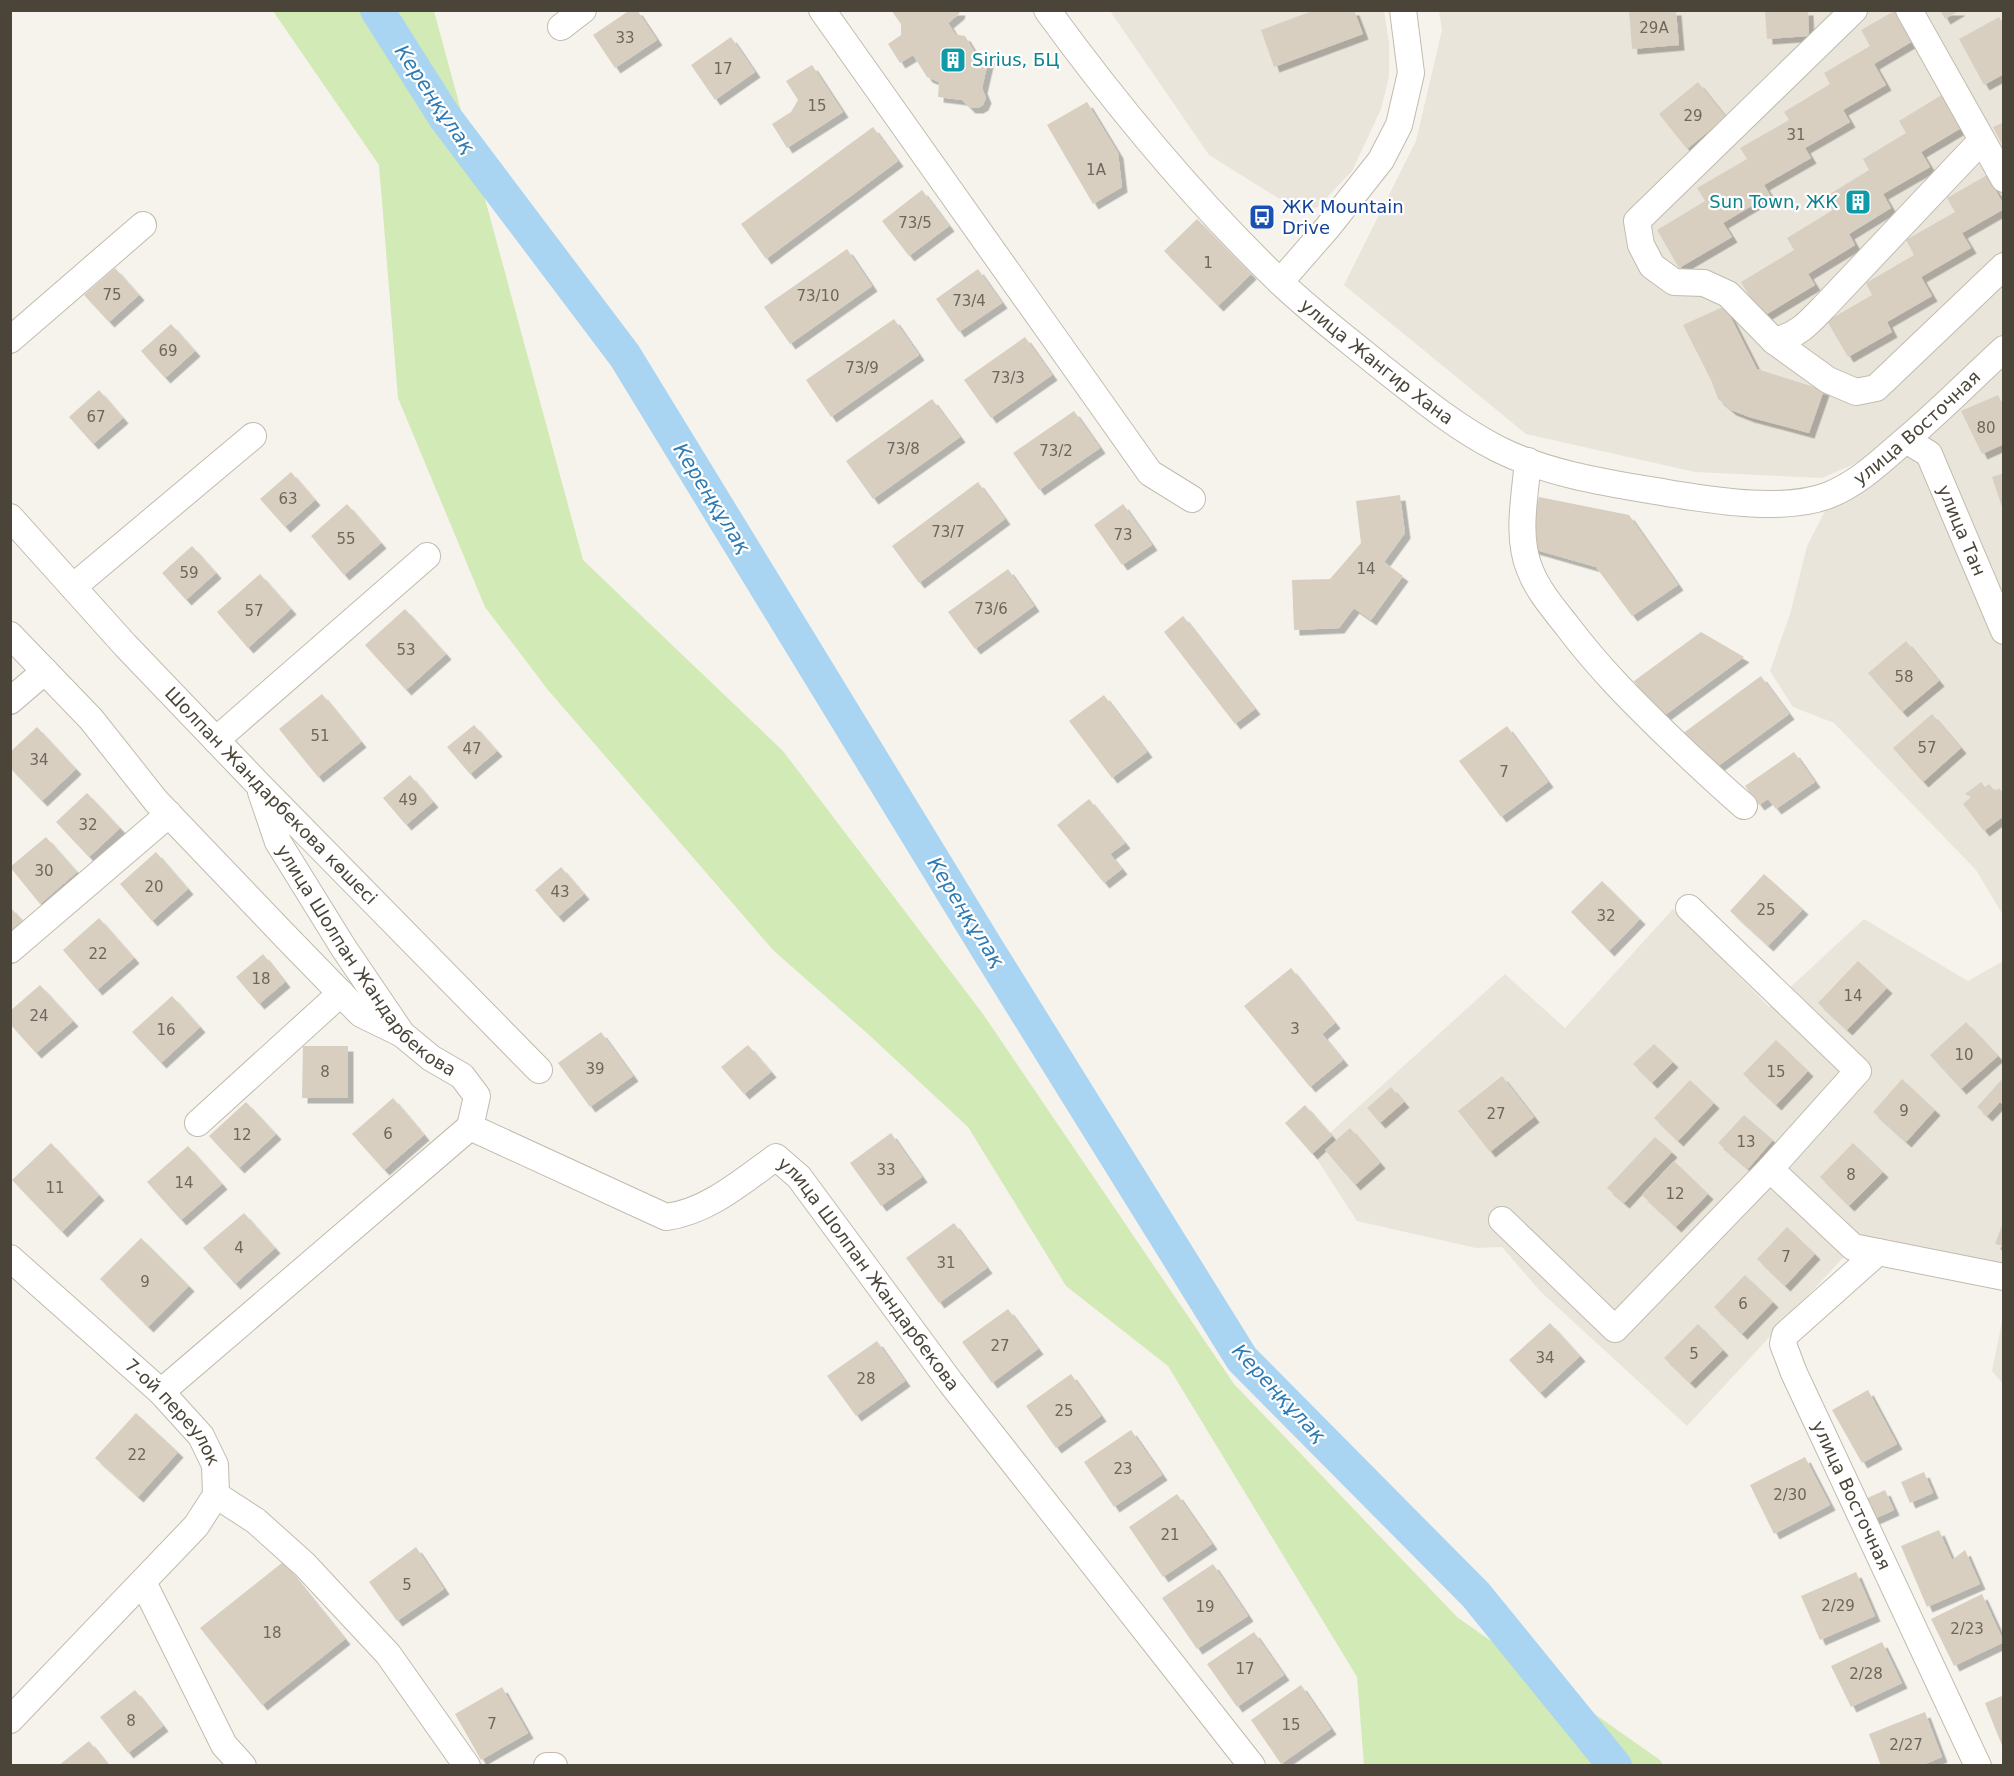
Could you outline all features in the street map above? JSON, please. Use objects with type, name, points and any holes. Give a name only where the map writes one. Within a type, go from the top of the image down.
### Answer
[{"type":"street","points":[[561,27],[583,10]]},
{"type":"street","points":[[822,10],[1150,473],[1192,499]]},
{"type":"street","name":"улица Жангир Хана","points":[[1047,10],[1082,58],[1174,172],[1280,282],[1352,344],[1428,404],[1463,428],[1498,449],[1561,472],[1704,499],[1758,504],[1798,502],[1826,497]]},
{"type":"street","points":[[1280,282],[1328,227],[1381,160],[1399,124],[1411,73],[1403,10]]},
{"type":"street","points":[[1854,10],[1637,221],[1641,245],[1652,266],[1674,282],[1704,283],[1728,294],[1774,341],[1827,380],[1856,392],[1876,388],[2004,266]]},
{"type":"street","points":[[1909,10],[2004,179]]},
{"type":"street","points":[[1774,341],[1789,338],[1802,329],[1982,140]]},
{"type":"street","points":[[10,340],[143,225]]},
{"type":"street","name":"улица Восточная","points":[[1826,497],[1847,488],[1906,440],[2004,349]]},
{"type":"street","points":[[74,587],[253,436]]},
{"type":"street","name":"улица Тан","points":[[1906,440],[1929,454],[2004,631]]},
{"type":"street","points":[[1528,461],[1522,529],[1530,570],[1546,599],[1586,652],[1628,699],[1712,779],[1744,806]]},
{"type":"street","name":"Шолпан Жандарбекова көшесі","points":[[10,517],[125,645],[216,741],[539,1070]]},
{"type":"street","points":[[216,741],[427,556]]},
{"type":"street","points":[[10,635],[91,718],[156,801],[361,1014],[402,1034]]},
{"type":"street","points":[[10,701],[45,671]]},
{"type":"street","name":"улица Шолпан Жандарбекова","points":[[260,786],[278,842],[343,947],[402,1034],[431,1058],[462,1076],[477,1096],[470,1127],[666,1217],[683,1215],[712,1200],[776,1157],[799,1177],[951,1383],[1252,1766]]},
{"type":"street","points":[[10,950],[169,814]]},
{"type":"street","points":[[1502,1220],[1615,1329],[1770,1169],[1858,1071],[1689,908]]},
{"type":"street","points":[[198,1124],[341,993]]},
{"type":"street","points":[[161,1392],[470,1127]]},
{"type":"street","points":[[1770,1169],[1853,1247],[2004,1277]]},
{"type":"street","name":"улица Восточная","points":[[1878,1252],[1785,1335],[1783,1344],[1794,1373],[1978,1766]]},
{"type":"street","name":"7-ой переулок","points":[[10,1258],[161,1392],[201,1436],[215,1465],[216,1495],[196,1526],[10,1720]]},
{"type":"street","points":[[216,1495],[256,1521],[306,1565],[388,1654],[467,1766]]},
{"type":"street","points":[[142,1582],[224,1746],[243,1766]]},
{"type":"street","points":[[547,1766],[554,1766]]},
{"type":"shaded area","name":"ЖК Mountain Drive","points":[[1110,11],[1384,11],[1389,42],[1389,77],[1381,109],[1352,171],[1318,207],[1299,211],[1209,155]]},
{"type":"shaded area","points":[[1439,11],[2003,11],[2003,334],[1905,440],[2003,343],[2003,915],[1976,870],[1834,723],[1793,707],[1770,671],[1790,614],[1807,546],[1827,507],[1900,444],[1822,478],[1695,472],[1526,434],[1344,285],[1416,141],[1442,30]]},
{"type":"shaded area","points":[[1673,909],[1769,1007],[1864,919],[1968,981],[2003,961],[2003,1277],[1853,1247],[1687,1426],[1541,1292],[1502,1247],[1476,1248],[1357,1221],[1311,1150],[1505,974],[1565,1028]]},
{"type":"shaded area","points":[[2003,1317],[2004,1384],[1992,1371]]},
{"type":"green space","points":[[273,11],[434,11],[583,560],[783,751],[983,1014],[1234,1384],[1457,1617],[1660,1760],[1663,1765],[1364,1765],[1357,1677],[1168,1366],[1066,1286],[968,1127],[773,950],[548,690],[485,607],[398,398],[379,165]]},
{"type":"building","points":[[630,10],[637,10],[657,40],[615,68],[593,35]]},
{"type":"building","name":"Sirius, БЦ","points":[[891,10],[960,10],[959,14],[948,23],[955,34],[965,36],[977,56],[989,58],[982,88],[986,98],[983,105],[970,108],[962,100],[938,97],[939,82],[927,77],[913,55],[900,63],[888,44],[901,35],[901,24]]},
{"type":"building","points":[[1315,10],[1354,10],[1363,34],[1274,67],[1261,30]]},
{"type":"building","points":[[1629,10],[1676,10],[1679,45],[1632,49]]},
{"type":"building","points":[[1765,10],[1808,10],[1809,36],[1767,39]]},
{"type":"building","points":[[1896,10],[1913,41],[1874,64],[1886,85],[1843,110],[1850,122],[1805,148],[1811,158],[1764,185],[1770,195],[1723,223],[1732,237],[1679,268],[1657,230],[1705,201],[1697,188],[1747,159],[1740,148],[1789,120],[1784,112],[1830,84],[1824,73],[1870,46],[1861,30]]},
{"type":"building","points":[[1940,10],[1960,10],[1945,19]]},
{"type":"building","points":[[1999,17],[2004,25],[2004,74],[1984,85],[1959,39]]},
{"type":"building","points":[[731,37],[755,72],[715,100],[691,65]]},
{"type":"building","points":[[812,65],[843,112],[787,148],[772,124],[791,112],[798,100],[786,81]]},
{"type":"building","points":[[1698,82],[1726,117],[1687,149],[1659,114]]},
{"type":"building","name":"Sun Town, ЖК","points":[[1943,94],[1963,127],[1921,152],[1930,167],[1883,194],[1891,208],[1849,234],[1855,245],[1808,274],[1815,285],[1762,317],[1741,282],[1794,250],[1787,238],[1833,210],[1825,197],[1869,170],[1863,159],[1906,133],[1899,121]]},
{"type":"building","points":[[1087,102],[1118,153],[1122,187],[1093,204],[1047,125]]},
{"type":"building","points":[[2004,122],[2004,148],[1993,127]]},
{"type":"building","points":[[873,127],[898,161],[766,259],[741,224]]},
{"type":"building","points":[[1987,175],[2004,209],[1962,233],[1971,248],[1921,277],[1932,296],[1887,322],[1892,332],[1848,357],[1827,321],[1872,295],[1866,283],[1914,255],[1906,240],[1955,212],[1947,198]]},
{"type":"building","points":[[922,190],[949,226],[909,256],[882,221]]},
{"type":"building","points":[[1197,219],[1251,274],[1218,306],[1164,251]]},
{"type":"building","points":[[847,249],[872,286],[790,344],[764,307]]},
{"type":"building","points":[[115,268],[139,295],[109,322],[84,295]]},
{"type":"building","points":[[978,269],[1002,303],[959,332],[936,299]]},
{"type":"building","points":[[1725,306],[1757,369],[1824,390],[1809,433],[1749,417],[1731,410],[1718,399],[1683,325]]},
{"type":"building","points":[[894,319],[919,355],[831,417],[806,380]]},
{"type":"building","points":[[171,324],[195,351],[165,378],[141,351]]},
{"type":"building","points":[[1025,337],[1052,375],[991,418],[964,380]]},
{"type":"building","points":[[99,390],[123,418],[93,444],[69,417]]},
{"type":"building","points":[[1998,395],[2004,407],[2004,444],[1982,454],[1961,411]]},
{"type":"building","points":[[932,399],[960,437],[873,499],[846,461]]},
{"type":"building","points":[[1074,411],[1100,448],[1039,490],[1013,453]]},
{"type":"building","points":[[291,472],[315,500],[285,527],[260,499]]},
{"type":"building","points":[[2004,473],[2004,510],[2003,510],[1992,477]]},
{"type":"building","points":[[978,482],[1005,519],[919,583],[892,546]]},
{"type":"building","points":[[1400,495],[1405,533],[1384,562],[1403,576],[1371,620],[1354,608],[1339,628],[1294,630],[1292,580],[1330,579],[1361,543],[1356,501]]},
{"type":"building","points":[[1539,497],[1629,515],[1678,585],[1632,616],[1596,567],[1526,547]]},
{"type":"building","points":[[347,504],[381,543],[344,575],[311,536]]},
{"type":"building","points":[[1123,504],[1152,545],[1122,565],[1094,525]]},
{"type":"building","points":[[192,546],[216,573],[186,600],[162,573]]},
{"type":"building","points":[[1008,569],[1034,606],[975,649],[948,612]]},
{"type":"building","points":[[260,574],[291,609],[248,648],[217,612]]},
{"type":"building","points":[[405,609],[446,654],[406,690],[365,645]]},
{"type":"building","points":[[1183,616],[1255,709],[1235,724],[1164,632]]},
{"type":"building","points":[[1701,632],[1744,657],[1661,718],[1634,681]]},
{"type":"building","points":[[1906,641],[1939,681],[1902,712],[1868,673]]},
{"type":"building","points":[[1761,676],[1789,714],[1710,772],[1682,734]]},
{"type":"building","points":[[322,694],[361,742],[318,777],[279,729]]},
{"type":"building","points":[[1104,695],[1147,752],[1112,778],[1069,721]]},
{"type":"building","points":[[1932,714],[1961,748],[1923,782],[1893,748]]},
{"type":"building","points":[[474,725],[497,751],[470,774],[447,747]]},
{"type":"building","points":[[1507,726],[1548,782],[1501,817],[1459,761]]},
{"type":"building","points":[[37,727],[76,769],[42,801],[10,768],[10,752]]},
{"type":"building","points":[[1794,752],[1815,782],[1776,809],[1768,799],[1759,805],[1745,786]]},
{"type":"building","points":[[410,775],[433,802],[406,825],[383,798]]},
{"type":"building","points":[[1981,782],[1985,787],[1989,784],[1995,791],[1999,788],[2004,794],[2004,816],[1984,831],[1963,804],[1971,797],[1965,794]]},
{"type":"building","points":[[87,793],[120,828],[89,857],[56,822]]},
{"type":"building","points":[[1089,799],[1125,843],[1110,854],[1122,869],[1104,883],[1057,825]]},
{"type":"building","points":[[46,837],[77,872],[40,904],[10,867]]},
{"type":"building","points":[[156,852],[188,889],[152,921],[120,884]]},
{"type":"building","points":[[561,867],[584,894],[558,917],[535,890]]},
{"type":"building","points":[[1764,874],[1803,909],[1768,946],[1730,911]]},
{"type":"building","points":[[1602,881],[1640,919],[1609,951],[1571,912]]},
{"type":"building","points":[[10,907],[23,921],[10,932]]},
{"type":"building","points":[[99,918],[134,958],[97,990],[63,950]]},
{"type":"building","points":[[263,954],[285,982],[259,1004],[236,977]]},
{"type":"building","points":[[1858,961],[1887,988],[1847,1030],[1818,1003]]},
{"type":"building","points":[[1291,968],[1335,1023],[1322,1034],[1343,1060],[1310,1087],[1244,1006]]},
{"type":"building","points":[[40,985],[73,1021],[36,1053],[10,1024],[10,1011]]},
{"type":"building","points":[[172,996],[200,1027],[161,1063],[132,1032]]},
{"type":"building","points":[[1966,1022],[1998,1056],[1961,1089],[1930,1055]]},
{"type":"building","points":[[601,1032],[633,1076],[590,1107],[558,1063]]},
{"type":"building","points":[[1776,1040],[1808,1071],[1776,1105],[1743,1074]]},
{"type":"building","points":[[1654,1044],[1673,1062],[1652,1083],[1633,1064]]},
{"type":"building","points":[[748,1045],[771,1072],[744,1094],[721,1067]]},
{"type":"building","points":[[303,1046],[348,1046],[348,1098],[302,1098]]},
{"type":"building","points":[[1502,1076],[1534,1117],[1490,1152],[1458,1111]]},
{"type":"building","points":[[2004,1077],[2004,1106],[2000,1102],[1987,1116],[1977,1107]]},
{"type":"building","points":[[1902,1079],[1935,1110],[1906,1142],[1873,1112]]},
{"type":"building","points":[[1690,1080],[1714,1103],[1678,1141],[1654,1118]]},
{"type":"building","points":[[1391,1087],[1404,1102],[1380,1123],[1367,1108]]},
{"type":"building","points":[[393,1098],[424,1135],[384,1170],[352,1134]]},
{"type":"building","points":[[246,1102],[276,1134],[239,1168],[209,1136]]},
{"type":"building","points":[[1305,1105],[1332,1136],[1312,1154],[1285,1123]]},
{"type":"building","points":[[1744,1115],[1773,1140],[1748,1169],[1718,1143]]},
{"type":"building","points":[[1350,1128],[1380,1163],[1355,1185],[1325,1150]]},
{"type":"building","points":[[891,1133],[922,1177],[881,1206],[850,1163]]},
{"type":"building","points":[[1655,1137],[1672,1152],[1624,1203],[1607,1188]]},
{"type":"building","points":[[51,1143],[99,1195],[62,1232],[12,1180]]},
{"type":"building","points":[[1853,1143],[1883,1172],[1849,1206],[1820,1177]]},
{"type":"building","points":[[188,1146],[222,1184],[181,1220],[147,1182]]},
{"type":"building","points":[[1674,1161],[1708,1194],[1676,1227],[1642,1195]]},
{"type":"building","points":[[244,1213],[275,1248],[235,1284],[203,1248]]},
{"type":"building","points":[[2004,1220],[2004,1246],[1995,1244]]},
{"type":"building","points":[[954,1223],[987,1268],[939,1303],[906,1258]]},
{"type":"building","points":[[1787,1227],[1815,1254],[1785,1286],[1757,1259]]},
{"type":"building","points":[[141,1238],[189,1286],[148,1327],[100,1279]]},
{"type":"building","points":[[1745,1275],[1773,1302],[1742,1334],[1714,1307]]},
{"type":"building","points":[[1008,1309],[1038,1349],[992,1383],[962,1342]]},
{"type":"building","points":[[1550,1323],[1580,1356],[1540,1393],[1509,1360]]},
{"type":"building","points":[[1698,1324],[1723,1350],[1690,1383],[1664,1358]]},
{"type":"building","points":[[877,1341],[905,1381],[856,1416],[827,1376]]},
{"type":"building","points":[[1071,1374],[1101,1416],[1056,1448],[1026,1406]]},
{"type":"building","points":[[1868,1390],[1897,1444],[1862,1463],[1832,1410]]},
{"type":"building","points":[[136,1413],[178,1452],[138,1497],[95,1458]]},
{"type":"building","points":[[1131,1430],[1162,1475],[1114,1507],[1084,1462]]},
{"type":"building","points":[[1805,1457],[1830,1505],[1774,1534],[1750,1485]]},
{"type":"building","points":[[1924,1472],[1933,1493],[1910,1503],[1901,1482]]},
{"type":"building","points":[[1885,1490],[1894,1510],[1872,1520],[1863,1500]]},
{"type":"building","points":[[1177,1494],[1212,1544],[1163,1577],[1129,1527]]},
{"type":"building","points":[[1939,1530],[1952,1560],[1965,1550],[1980,1584],[1927,1607],[1901,1546]]},
{"type":"building","points":[[416,1547],[444,1589],[397,1621],[369,1582]]},
{"type":"building","points":[[283,1562],[345,1639],[262,1705],[200,1628]]},
{"type":"building","points":[[1213,1564],[1248,1616],[1197,1649],[1162,1598]]},
{"type":"building","points":[[1856,1572],[1875,1616],[1820,1640],[1801,1596]]},
{"type":"building","points":[[1982,1594],[2004,1642],[1954,1666],[1931,1619]]},
{"type":"building","points":[[1254,1632],[1284,1675],[1237,1707],[1207,1664]]},
{"type":"building","points":[[1882,1642],[1902,1683],[1851,1707],[1831,1666]]},
{"type":"building","points":[[1301,1685],[1331,1729],[1281,1764],[1251,1720]]},
{"type":"building","points":[[502,1687],[528,1733],[481,1760],[455,1714]]},
{"type":"building","points":[[135,1690],[163,1726],[128,1753],[100,1717]]},
{"type":"building","points":[[2004,1695],[2004,1748],[2003,1748],[1985,1703]]},
{"type":"building","points":[[1925,1712],[1942,1757],[1920,1766],[1881,1766],[1869,1734]]},
{"type":"building","points":[[89,1741],[109,1766],[58,1766]]},
{"type":"waterway","name":"Кереңқұлақ","points":[[377,10],[444,116],[625,356],[988,950],[1242,1359],[1476,1595],[1615,1766]]},
{"type":"place","name":"Sirius, БЦ","points":[[953,60]]},
{"type":"place","name":"Sun Town, ЖК","points":[[1858,202]]},
{"type":"place","name":"ЖК Mountain Drive","points":[[1262,217]]}]
